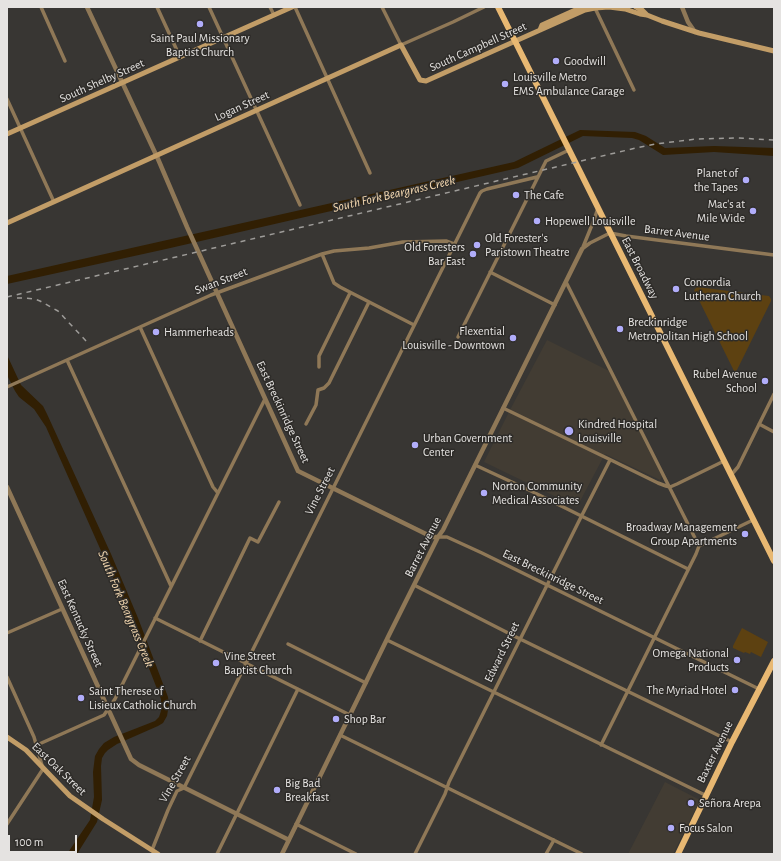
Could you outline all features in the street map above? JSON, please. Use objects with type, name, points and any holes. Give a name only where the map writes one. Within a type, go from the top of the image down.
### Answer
[{"type":"main road","name":"South Shelby Street","points":[[7,134],[293,7]]},
{"type":"main road","name":"East Broadway","points":[[498,7],[774,561]]},
{"type":"main road","name":"South Campbell Street","points":[[540,30],[542,25],[582,7]]},
{"type":"main road","points":[[636,7],[647,15],[695,32],[774,51]]},
{"type":"main road","name":"South Campbell Street","points":[[402,45],[420,80],[426,81],[585,10],[594,8],[618,8],[647,15]]},
{"type":"main road","name":"Logan Street","points":[[7,223],[402,45]]},
{"type":"main road","name":"Baxter Avenue","points":[[678,854],[705,795],[773,664]]},
{"type":"main road","name":"East Oak Street","points":[[7,737],[26,750],[70,796],[158,854]]},
{"type":"street","points":[[41,7],[65,61]]},
{"type":"street","name":"East Breckinridge Street","points":[[87,7],[156,155],[190,234],[298,471],[432,537],[447,537],[759,689]]},
{"type":"street","points":[[157,7],[180,57]]},
{"type":"street","points":[[209,7],[300,205]]},
{"type":"street","points":[[270,7],[274,15]]},
{"type":"street","points":[[293,7],[370,173]]},
{"type":"street","points":[[382,7],[402,45]]},
{"type":"street","name":"Logan Street","points":[[402,45],[484,7]]},
{"type":"street","points":[[682,7],[688,22],[695,32]]},
{"type":"street","points":[[594,8],[634,90]]},
{"type":"street","points":[[7,99],[54,202]]},
{"type":"street","points":[[458,338],[546,161],[568,147]]},
{"type":"street","name":"Vine Street","points":[[152,850],[170,805],[177,791],[184,788],[480,193],[482,191],[537,177]]},
{"type":"street","name":"Barret Avenue","points":[[282,854],[414,585],[555,305],[582,249],[598,208]]},
{"type":"street","points":[[582,249],[590,242],[610,233]]},
{"type":"street","name":"Barret Avenue","points":[[610,233],[774,255]]},
{"type":"street","name":"Swan Street","points":[[9,386],[217,293],[322,254],[334,251],[369,248],[403,242],[446,241],[454,244]]},
{"type":"street","points":[[322,254],[334,283],[350,293],[414,324]]},
{"type":"street","points":[[490,272],[555,305]]},
{"type":"street","points":[[566,282],[699,546]]},
{"type":"street","points":[[319,367],[319,356],[350,293]]},
{"type":"street","points":[[306,424],[316,405],[318,390],[324,388],[329,383],[369,302]]},
{"type":"street","points":[[140,327],[212,487],[218,493]]},
{"type":"street","points":[[67,360],[171,586]]},
{"type":"street","points":[[731,475],[738,467],[774,394]]},
{"type":"street","points":[[37,745],[104,715],[115,699],[265,399]]},
{"type":"street","points":[[503,408],[658,483],[670,487],[724,461]]},
{"type":"street","points":[[759,424],[774,432]]},
{"type":"street","name":"Edward Street","points":[[415,854],[546,585],[610,460]]},
{"type":"street","points":[[475,465],[529,490],[688,569]]},
{"type":"street","name":"East Kentucky Street","points":[[7,487],[131,759],[184,788],[289,840]]},
{"type":"street","points":[[200,641],[250,538],[258,542],[279,502]]},
{"type":"street","points":[[601,745],[699,546],[753,520]]},
{"type":"street","points":[[414,585],[520,639],[732,742]]},
{"type":"street","points":[[7,633],[62,609]]},
{"type":"street","points":[[155,618],[350,715]]},
{"type":"street","points":[[387,640],[705,795]]},
{"type":"street","points":[[288,644],[366,683]]},
{"type":"street","points":[[7,677],[37,745],[43,769],[7,824]]},
{"type":"street","points":[[217,854],[298,690]]},
{"type":"street","points":[[340,735],[582,854]]},
{"type":"street","points":[[296,824],[356,854]]},
{"type":"street","points":[[546,854],[554,840]]},
{"type":"shaded area","points":[[697,287],[769,296],[771,299],[736,372],[734,371],[694,290]]},
{"type":"shaded area","name":"Kindred Hospital Louisville","points":[[547,340],[609,371],[662,476],[660,480],[605,454],[577,507],[484,462]]},
{"type":"shaded area","points":[[742,628],[768,642],[761,657],[751,652],[750,654],[744,653],[733,648]]},
{"type":"shaded area","points":[[665,782],[700,800],[673,854],[628,854]]},
{"type":"water","name":"South Fork Beargrass Creek","points":[[580,130],[635,132],[646,136],[665,148],[714,146],[774,148],[774,156],[714,152],[663,155],[639,140],[632,138],[583,136],[518,168],[7,284],[7,276],[514,162]]},
{"type":"water","name":"South Fork Beargrass Creek","points":[[7,355],[21,385],[43,406],[47,414],[111,554],[138,618],[168,697],[169,704],[167,716],[163,723],[117,744],[105,753],[102,758],[101,766],[102,800],[97,822],[77,854],[67,854],[90,820],[94,797],[93,772],[95,756],[104,743],[114,737],[155,721],[159,717],[161,711],[161,699],[118,589],[46,427],[34,409],[19,397],[7,375]]},
{"type":"railway","points":[[7,297],[636,148],[696,139],[738,138],[774,140]]},
{"type":"railway","points":[[17,298],[35,299],[58,311],[88,343]]},
{"type":"place","name":"Saint Paul Missionary Baptist Church","points":[[200,24]]},
{"type":"place","name":"Goodwill","points":[[556,61]]},
{"type":"place","name":"Louisville Metro EMS Ambulance Garage","points":[[505,84]]},
{"type":"place","name":"Planet of the Tapes","points":[[746,180]]},
{"type":"place","name":"The Cafe","points":[[516,195]]},
{"type":"place","name":"Mac's at Mile Wide","points":[[753,211]]},
{"type":"place","name":"Hopewell Louisville","points":[[537,221]]},
{"type":"place","name":"Old Forester's Paristown Theatre","points":[[477,245]]},
{"type":"place","name":"Old Foresters Bar East","points":[[473,254]]},
{"type":"place","name":"Concordia Lutheran Church","points":[[676,289]]},
{"type":"place","name":"Breckinridge Metropolitan High School","points":[[620,329]]},
{"type":"place","name":"Hammerheads","points":[[156,332]]},
{"type":"place","name":"Flexential Louisville - Downtown","points":[[513,338]]},
{"type":"place","name":"Rubel Avenue School","points":[[765,381]]},
{"type":"place","name":"Kindred Hospital Louisville","points":[[569,431]]},
{"type":"place","name":"Urban Government Center","points":[[415,445]]},
{"type":"place","name":"Norton Community Medical Associates","points":[[484,493]]},
{"type":"place","name":"Broadway Management Group Apartments","points":[[745,534]]},
{"type":"place","name":"Omega National Products","points":[[737,660]]},
{"type":"place","name":"Vine Street Baptist Church","points":[[216,663]]},
{"type":"place","name":"The Myriad Hotel","points":[[735,690]]},
{"type":"place","name":"Saint Therese of Lisieux Catholic Church","points":[[81,698]]},
{"type":"place","name":"Shop Bar","points":[[336,719]]},
{"type":"place","name":"Big Bad Breakfast","points":[[277,790]]},
{"type":"place","name":"Señora Arepa","points":[[691,803]]},
{"type":"place","name":"Focus Salon","points":[[671,828]]}]
